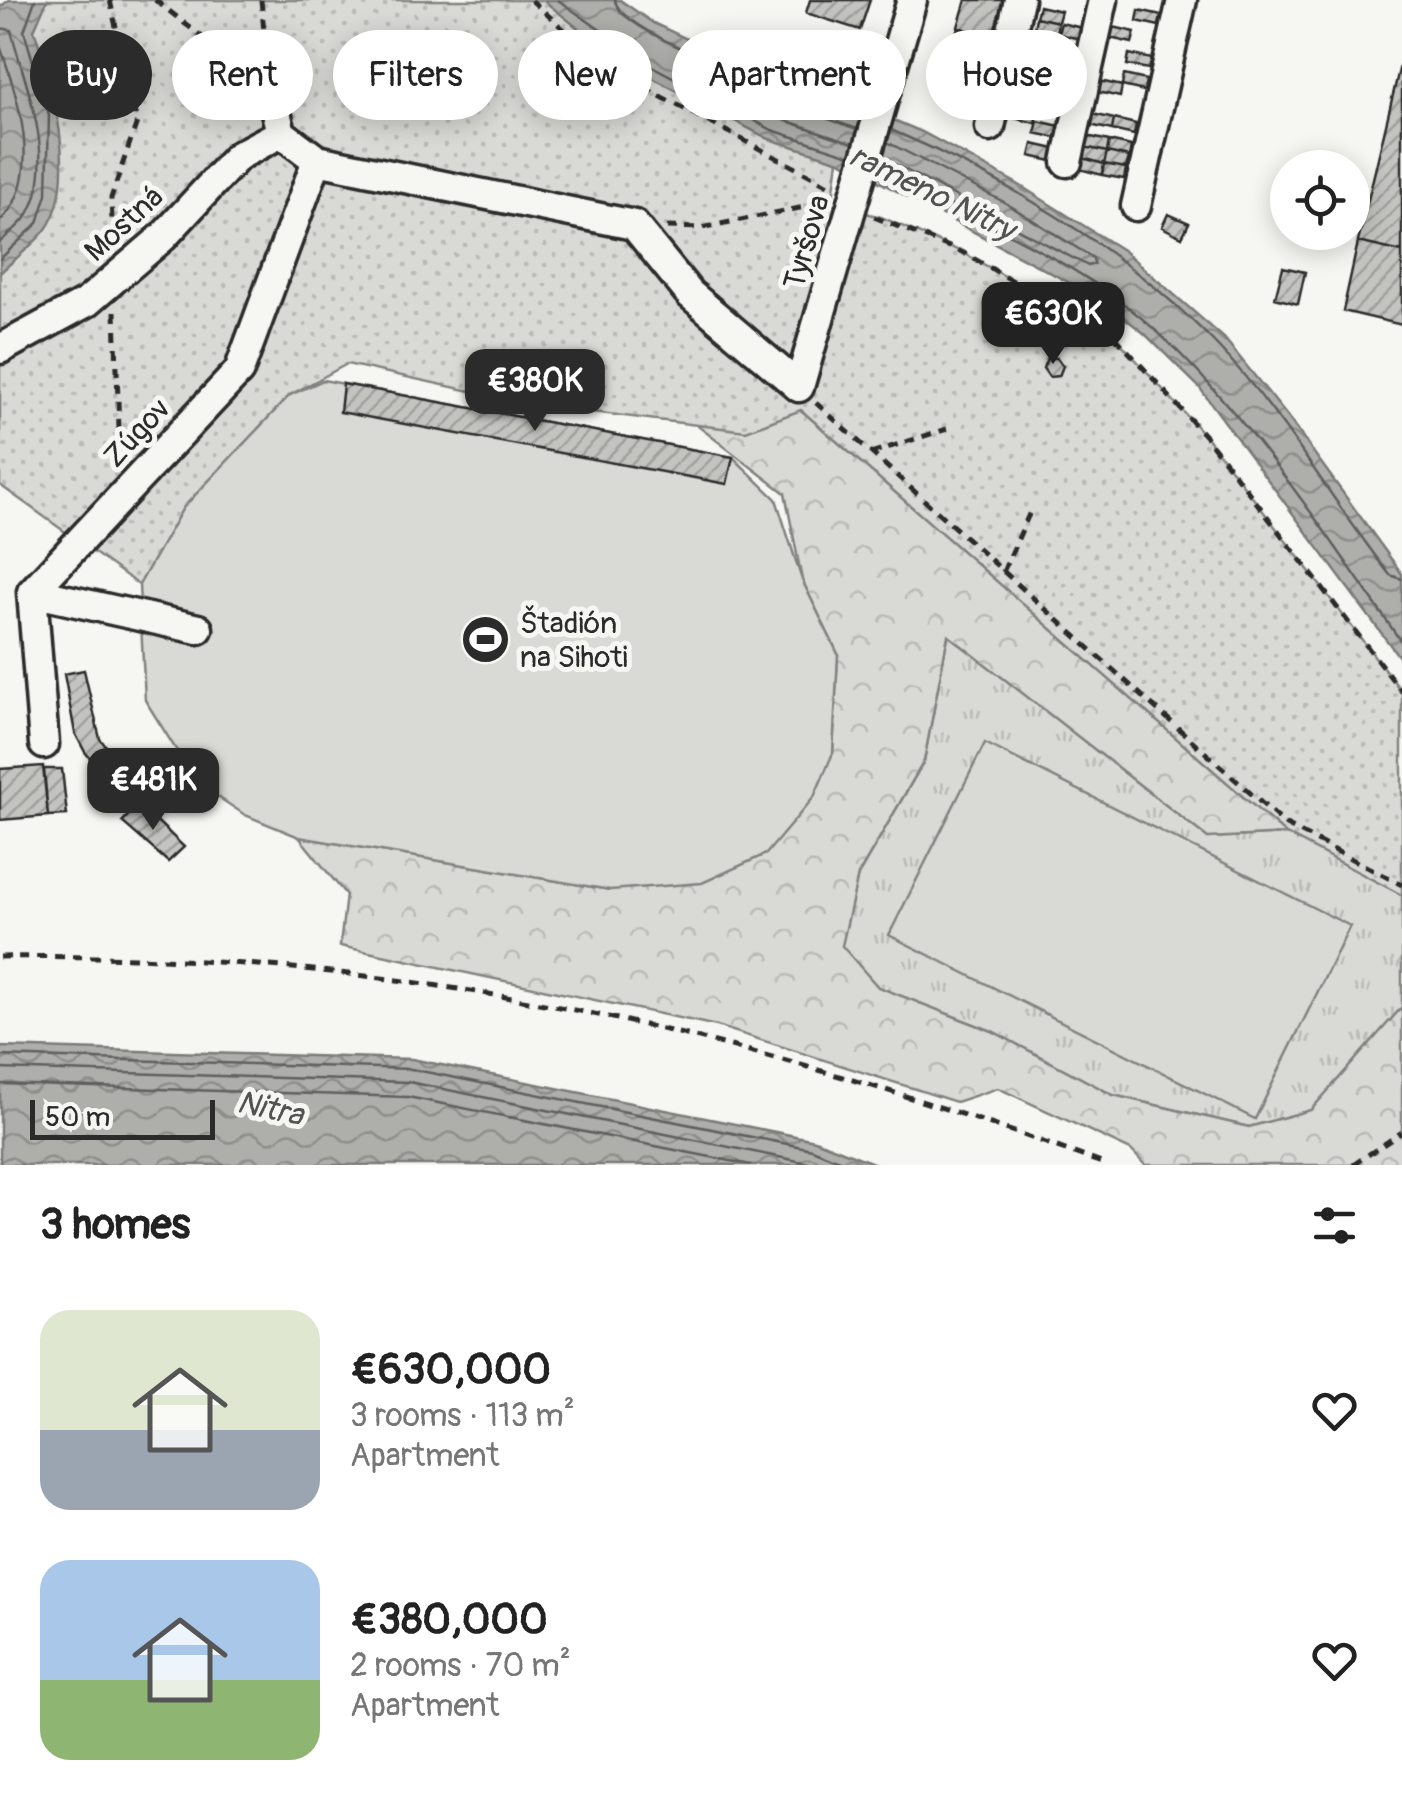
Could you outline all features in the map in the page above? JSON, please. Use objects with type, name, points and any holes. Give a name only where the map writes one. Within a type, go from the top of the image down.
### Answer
[{"type":"street","name":"Tyršova","points":[[798,387],[912,0]]},
{"type":"street","points":[[990,126],[1019,0]]},
{"type":"street","points":[[1067,162],[1104,0]]},
{"type":"street","points":[[1136,206],[1182,0]]},
{"type":"street","points":[[278,120],[281,133],[317,160],[634,226],[690,294],[798,387]]},
{"type":"street","name":"Mostná","points":[[0,350],[86,302],[163,238],[238,156],[281,133]]},
{"type":"street","name":"Zúgov","points":[[32,592],[239,370],[317,160]]},
{"type":"street","points":[[44,744],[32,592],[198,630]]},
{"type":"path","points":[[155,0],[198,30]]},
{"type":"path","points":[[261,0],[264,30]]},
{"type":"path","points":[[531,0],[607,68],[881,217],[962,252],[1118,340],[1207,438],[1402,692]]},
{"type":"path","points":[[634,226],[702,228],[853,199]]},
{"type":"path","points":[[798,387],[1286,825],[1402,885]]},
{"type":"path","points":[[871,453],[947,429]]},
{"type":"path","points":[[1003,572],[1030,512]]},
{"type":"path","points":[[0,957],[172,956],[514,995],[643,1021],[846,1075],[1107,1165]]},
{"type":"path","points":[[1354,1165],[1402,1132]]},
{"type":"green space","points":[[41,0],[585,0],[647,30],[518,30],[518,120],[652,120],[652,32],[672,42],[672,120],[833,120],[843,125],[832,204],[881,217],[962,252],[1118,340],[1207,438],[1402,692],[1402,895],[1286,834],[801,410],[746,431],[535,405],[347,364],[290,395],[183,508],[139,585],[0,485],[0,54]]},
{"type":"green space","name":"Štadión na Sihoti","points":[[323,380],[733,457],[776,499],[802,580],[838,654],[833,753],[814,797],[766,854],[702,883],[610,890],[299,837],[245,815],[197,783],[145,700],[139,585],[183,508],[290,395]]},
{"type":"green space","points":[[801,410],[1286,834],[1208,838],[948,635],[924,761],[858,875],[842,946],[878,987],[992,1031],[1113,1095],[1249,1127],[1311,1110],[1402,1007],[1402,1165],[1145,1165],[1131,1150],[998,1088],[956,1102],[717,1026],[340,946],[346,895],[299,837],[610,890],[833,753],[838,654],[802,580],[785,493],[690,420]]},
{"type":"green space","points":[[948,635],[1208,838],[1286,834],[1402,895],[1402,1007],[1311,1110],[1249,1127],[1113,1095],[992,1031],[878,987],[841,946],[858,875],[924,761]]},
{"type":"green space","points":[[985,743],[1350,926],[1255,1119],[889,935]]},
{"type":"water","points":[[9,0],[47,0],[34,30],[30,30],[30,120],[58,120],[62,158],[56,209],[46,229],[0,273],[0,7]]},
{"type":"water","points":[[543,0],[620,0],[672,32],[672,88],[652,78],[652,30],[580,30]]},
{"type":"water","name":"rameno Nitry","points":[[733,120],[893,120],[1016,183],[1124,251],[1224,338],[1287,416],[1402,574],[1402,661],[1199,387],[1145,334],[1102,300],[840,161],[769,139]]},
{"type":"water","name":"Nitra","points":[[0,1047],[412,1059],[815,1140],[878,1165],[0,1165]]},
{"type":"building","points":[[810,0],[870,0],[860,30],[806,13]]},
{"type":"building","points":[[966,0],[1004,0],[994,30],[958,27]]},
{"type":"building","points":[[1039,6],[1061,11],[1058,22],[1036,17]]},
{"type":"building","points":[[1139,10],[1161,15],[1159,26],[1137,21]]},
{"type":"building","points":[[1036,17],[1058,22],[1057,30],[1034,29]]},
{"type":"building","points":[[1061,23],[1082,28],[1082,30],[1059,30]]},
{"type":"building","points":[[1113,27],[1135,32],[1132,43],[1110,38]]},
{"type":"building","points":[[1129,54],[1152,59],[1149,69],[1127,65]]},
{"type":"building","points":[[1402,57],[1402,252],[1370,245],[1370,192]]},
{"type":"building","points":[[1124,75],[1146,80],[1144,91],[1122,86]]},
{"type":"building","points":[[1100,81],[1122,86],[1120,97],[1098,92]]},
{"type":"building","points":[[1093,114],[1114,119],[1112,130],[1090,125]]},
{"type":"building","points":[[1114,119],[1136,124],[1134,135],[1112,130]]},
{"type":"building","points":[[1038,121],[1060,126],[1057,138],[1035,133]]},
{"type":"building","points":[[1087,136],[1109,141],[1107,152],[1085,147]]},
{"type":"building","points":[[1109,141],[1131,146],[1129,157],[1107,152]]},
{"type":"building","points":[[1033,144],[1055,149],[1052,161],[1030,156]]},
{"type":"building","points":[[1085,147],[1107,152],[1104,164],[1083,158]]},
{"type":"building","points":[[1107,152],[1129,157],[1126,168],[1104,164]]},
{"type":"building","points":[[1083,158],[1104,164],[1102,175],[1080,169]]},
{"type":"building","points":[[1104,164],[1126,168],[1124,179],[1102,175]]},
{"type":"building","points":[[1168,214],[1189,223],[1182,237],[1162,227]]},
{"type":"building","points":[[1370,245],[1402,252],[1402,325],[1343,311],[1356,250],[1370,250]]},
{"type":"building","points":[[1283,267],[1305,272],[1298,304],[1275,298]]},
{"type":"building","points":[[1047,358],[1057,358],[1063,366],[1059,376],[1049,377],[1043,368]]},
{"type":"building","points":[[343,384],[733,457],[727,484],[340,412]]},
{"type":"building","points":[[84,670],[100,739],[140,785],[124,798],[85,752],[75,733],[64,674]]},
{"type":"building","points":[[43,766],[48,816],[0,820],[0,769]]},
{"type":"building","points":[[44,769],[62,769],[67,815],[48,816]]},
{"type":"building","points":[[139,804],[184,847],[168,862],[122,822]]},
{"type":"place","name":"Štadión na Sihoti","points":[[485,640]]}]
